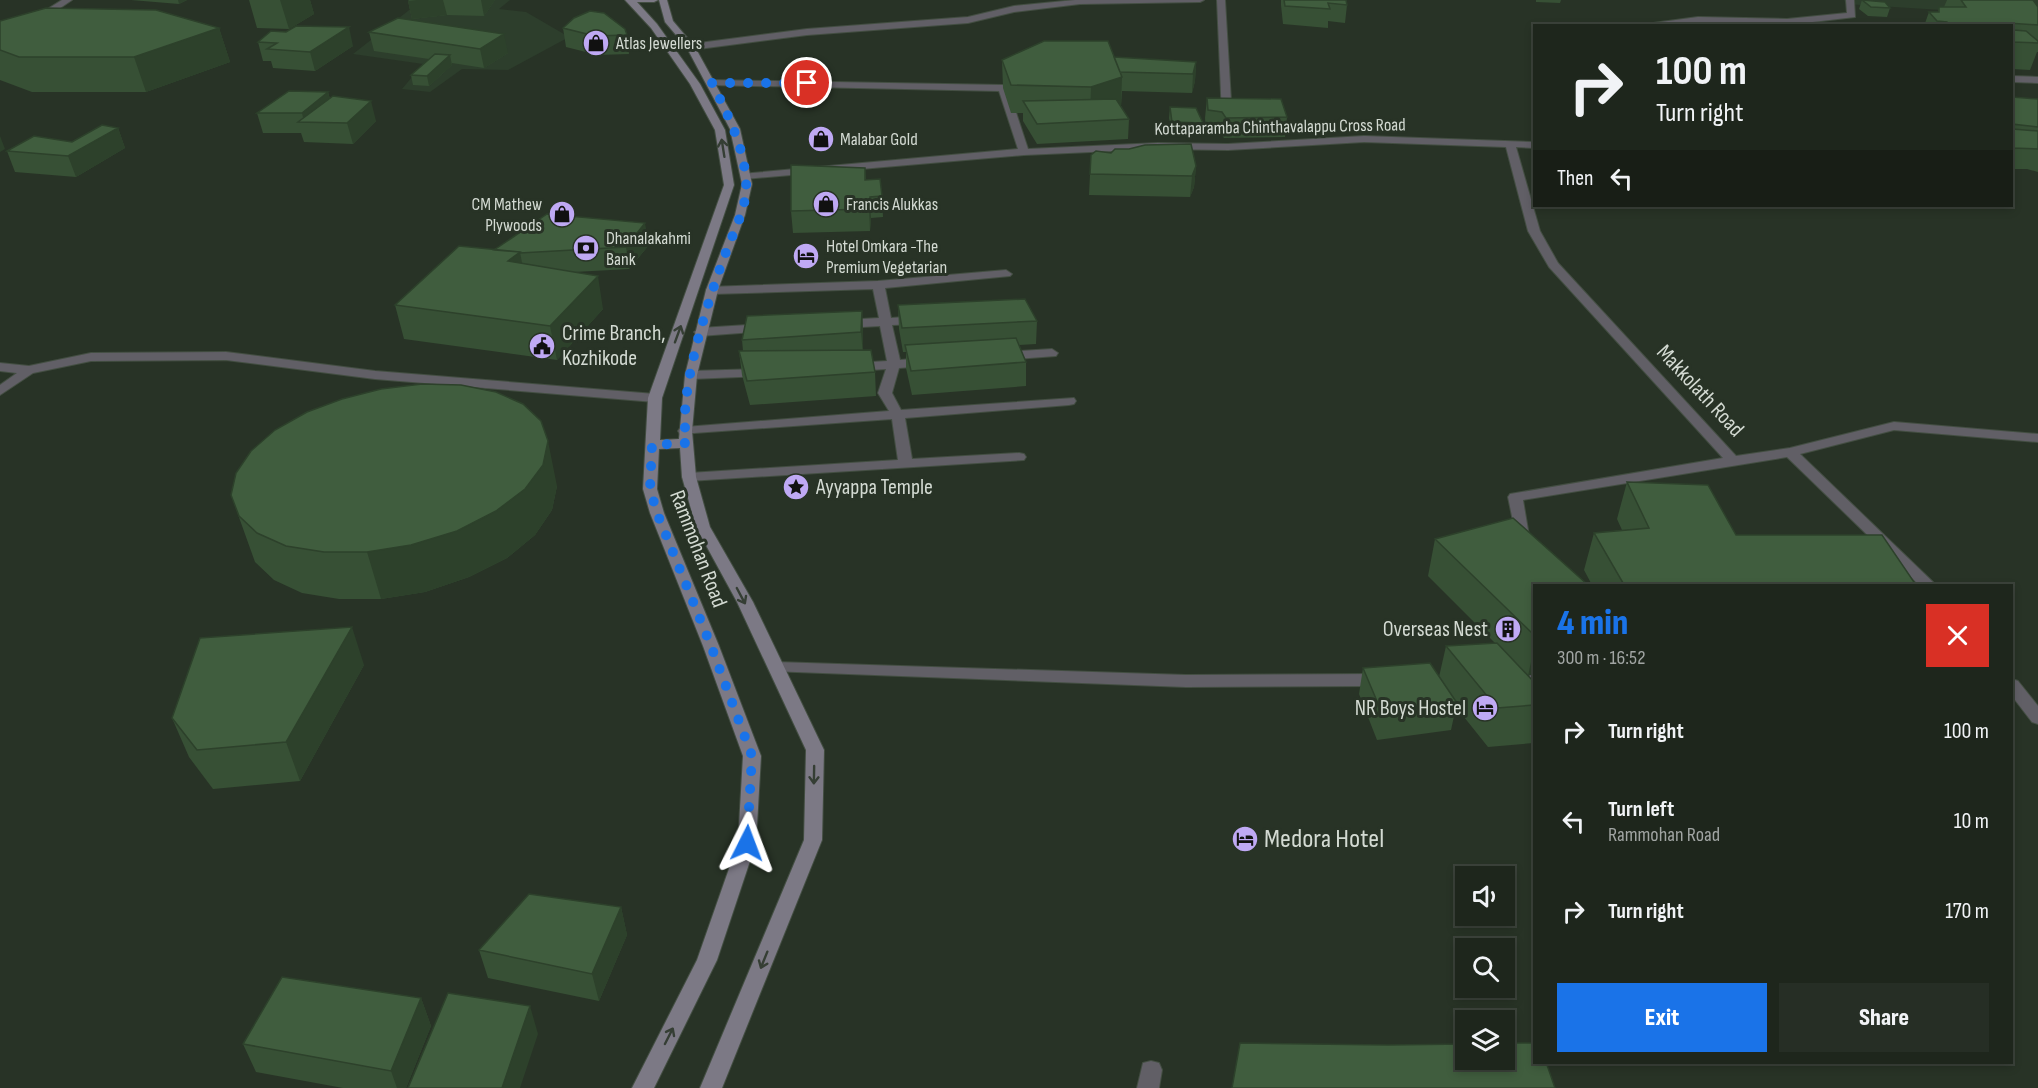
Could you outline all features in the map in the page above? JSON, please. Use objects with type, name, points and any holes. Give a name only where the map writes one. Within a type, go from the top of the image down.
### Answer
[{"type":"main road","points":[[630,0],[654,0]]},
{"type":"main road","name":"Rammohan Road","points":[[630,0],[654,26],[695,84],[720,130],[729,185],[655,398],[650,489],[657,513],[711,646],[752,756],[747,843],[707,960],[642,1088]]},
{"type":"main road","name":"Rammohan Road","points":[[663,0],[669,22],[691,47],[735,129],[747,184],[740,214],[712,290],[691,375],[686,437],[689,477],[703,527],[745,602],[815,750],[813,840],[711,1088]]},
{"type":"main road","points":[[652,445],[686,437]]},
{"type":"street","points":[[29,24],[68,0]]},
{"type":"street","points":[[691,47],[807,32],[968,20],[1014,9],[1080,2],[1200,0]]},
{"type":"street","points":[[1221,0],[1227,124]]},
{"type":"street","points":[[1656,24],[1698,20],[1787,21],[1852,15],[1850,0]]},
{"type":"street","points":[[2013,79],[2038,80]]},
{"type":"street","points":[[712,83],[1003,88],[1024,152]]},
{"type":"street","points":[[1228,136],[1228,147]]},
{"type":"street","name":"Kottaparamba Chinthavalappu Cross Road","points":[[745,176],[1024,152],[1158,146],[1228,147],[1364,139],[1533,145]]},
{"type":"street","name":"Makkolath Road","points":[[1510,143],[1534,231],[1553,265],[1733,461],[1790,452],[1894,426],[2038,438]]},
{"type":"street","points":[[712,290],[878,285],[1006,274]]},
{"type":"street","points":[[878,285],[894,364],[885,393],[898,416],[906,465]]},
{"type":"street","points":[[828,325],[933,319]]},
{"type":"street","points":[[700,332],[782,327]]},
{"type":"street","points":[[984,358],[1052,352]]},
{"type":"street","points":[[0,368],[29,370],[91,357],[226,356],[375,375],[655,398]]},
{"type":"street","points":[[847,368],[939,361]]},
{"type":"street","points":[[0,392],[29,370]]},
{"type":"street","points":[[691,375],[777,372]]},
{"type":"street","points":[[686,437],[1070,401]]},
{"type":"street","points":[[1790,452],[1927,584]]},
{"type":"street","points":[[689,477],[1018,457]]},
{"type":"street","points":[[1523,544],[1515,497],[1733,461]]},
{"type":"street","points":[[776,667],[1186,681],[1400,680]]},
{"type":"street","points":[[1496,679],[1533,676]]},
{"type":"street","points":[[2013,686],[2038,718]]},
{"type":"shaded area","points":[[422,0],[510,0],[499,9],[526,12],[569,37],[508,70],[462,69],[430,92],[402,89],[423,64],[353,54]]},
{"type":"shaded area","points":[[1844,0],[2038,0],[2038,16],[1846,4]]},
{"type":"building","points":[[1284,0],[1346,0],[1347,5],[1328,3],[1330,9],[1285,6]]},
{"type":"building","points":[[1862,0],[1885,2],[1890,8],[1871,7]]},
{"type":"building","points":[[1961,0],[2033,0],[2038,7],[2038,25],[1948,24],[1937,21],[1929,12],[1939,12],[1939,7],[1966,7]]},
{"type":"building","points":[[46,8],[156,10],[219,28],[134,57],[19,57],[0,50],[0,21]]},
{"type":"building","points":[[590,11],[604,13],[625,29],[627,35],[595,36],[563,28],[574,18]]},
{"type":"building","points":[[398,18],[504,34],[480,49],[369,32]]},
{"type":"building","points":[[296,26],[349,27],[310,52],[267,49],[277,43],[258,42],[271,31],[286,32]]},
{"type":"building","points":[[2013,28],[2026,31],[2038,43],[2013,42]]},
{"type":"building","points":[[1044,41],[1108,41],[1122,77],[1091,87],[1011,85],[1002,60]]},
{"type":"building","points":[[435,54],[450,55],[427,76],[411,75]]},
{"type":"building","points":[[1114,57],[1196,62],[1193,74],[1120,72]]},
{"type":"building","points":[[289,91],[328,92],[302,113],[257,113]]},
{"type":"building","points":[[333,96],[371,101],[347,123],[298,122]]},
{"type":"building","points":[[2013,97],[2038,99],[2038,127],[2013,124]]},
{"type":"building","points":[[1207,98],[1281,99],[1287,117],[1226,118],[1222,112],[1208,110]]},
{"type":"building","points":[[1116,99],[1129,119],[1037,124],[1023,101]]},
{"type":"building","points":[[1170,107],[1196,108],[1203,123],[1172,122]]},
{"type":"building","points":[[102,125],[118,128],[68,156],[7,151],[34,136],[72,142]]},
{"type":"building","points":[[2013,129],[2038,131],[2038,149],[2013,148]]},
{"type":"building","points":[[1191,144],[1196,166],[1192,176],[1090,174],[1091,155],[1096,151],[1111,153],[1115,149],[1129,149],[1145,145]]},
{"type":"building","points":[[791,165],[865,168],[865,180],[880,179],[882,196],[870,197],[869,209],[791,211]]},
{"type":"building","points":[[547,214],[645,223],[626,247],[520,253],[494,250]]},
{"type":"building","points":[[459,246],[520,252],[508,261],[598,276],[550,326],[395,305]]},
{"type":"building","points":[[1025,299],[1037,321],[902,328],[898,305]]},
{"type":"building","points":[[862,311],[861,332],[742,340],[747,316]]},
{"type":"building","points":[[1016,338],[1026,362],[911,371],[905,345]]},
{"type":"building","points":[[871,350],[875,372],[747,381],[739,351]]},
{"type":"building","points":[[422,384],[461,385],[496,392],[523,404],[541,421],[548,441],[543,465],[525,489],[496,511],[457,531],[411,545],[367,552],[324,552],[286,546],[257,533],[239,516],[231,495],[236,473],[251,451],[275,430],[307,412],[342,399],[381,389]]},
{"type":"building","points":[[1627,482],[1708,485],[1736,535],[1882,535],[1915,584],[1623,583],[1594,533],[1649,528]]},
{"type":"building","points":[[1513,518],[1587,584],[1533,584],[1533,634],[1435,539]]},
{"type":"building","points":[[352,627],[286,742],[197,750],[172,718],[200,638]]},
{"type":"building","points":[[1497,643],[1533,681],[1533,705],[1497,708],[1446,646]]},
{"type":"building","points":[[1430,663],[1457,703],[1382,713],[1363,668]]},
{"type":"building","points":[[529,894],[621,907],[592,974],[479,950]]},
{"type":"building","points":[[282,977],[421,998],[391,1071],[243,1044]]},
{"type":"building","points":[[448,993],[530,1006],[502,1088],[408,1088]]},
{"type":"building","points":[[1240,1043],[1455,1044],[1455,1070],[1515,1070],[1515,1043],[1533,1043],[1533,1064],[1547,1064],[1555,1088],[1232,1088]]},
{"type":"place","name":"Atlas Jewellers","points":[[596,43]]},
{"type":"place","name":"Malabar Gold","points":[[821,139]]},
{"type":"place","name":"Francis Alukkas","points":[[826,204]]},
{"type":"place","name":"CM Mathew Plywoods","points":[[562,214]]},
{"type":"place","name":"Dhanalakahmi Bank","points":[[586,248]]},
{"type":"place","name":"Hotel Omkara -The Premium Vegetarian","points":[[806,256]]},
{"type":"place","name":"Crime Branch, Kozhikode","points":[[542,346]]},
{"type":"place","name":"Ayyappa Temple","points":[[796,487]]},
{"type":"place","name":"Overseas Nest","points":[[1508,629]]},
{"type":"place","name":"NR Boys Hostel","points":[[1485,708]]},
{"type":"place","name":"Medora Hotel","points":[[1245,839]]},
{"type":"route","points":[[747,843],[752,756],[711,646],[657,513],[650,489],[652,445],[687,443],[686,406],[700,332],[712,290],[740,214],[747,184],[735,129],[712,83],[807,83]]}]
